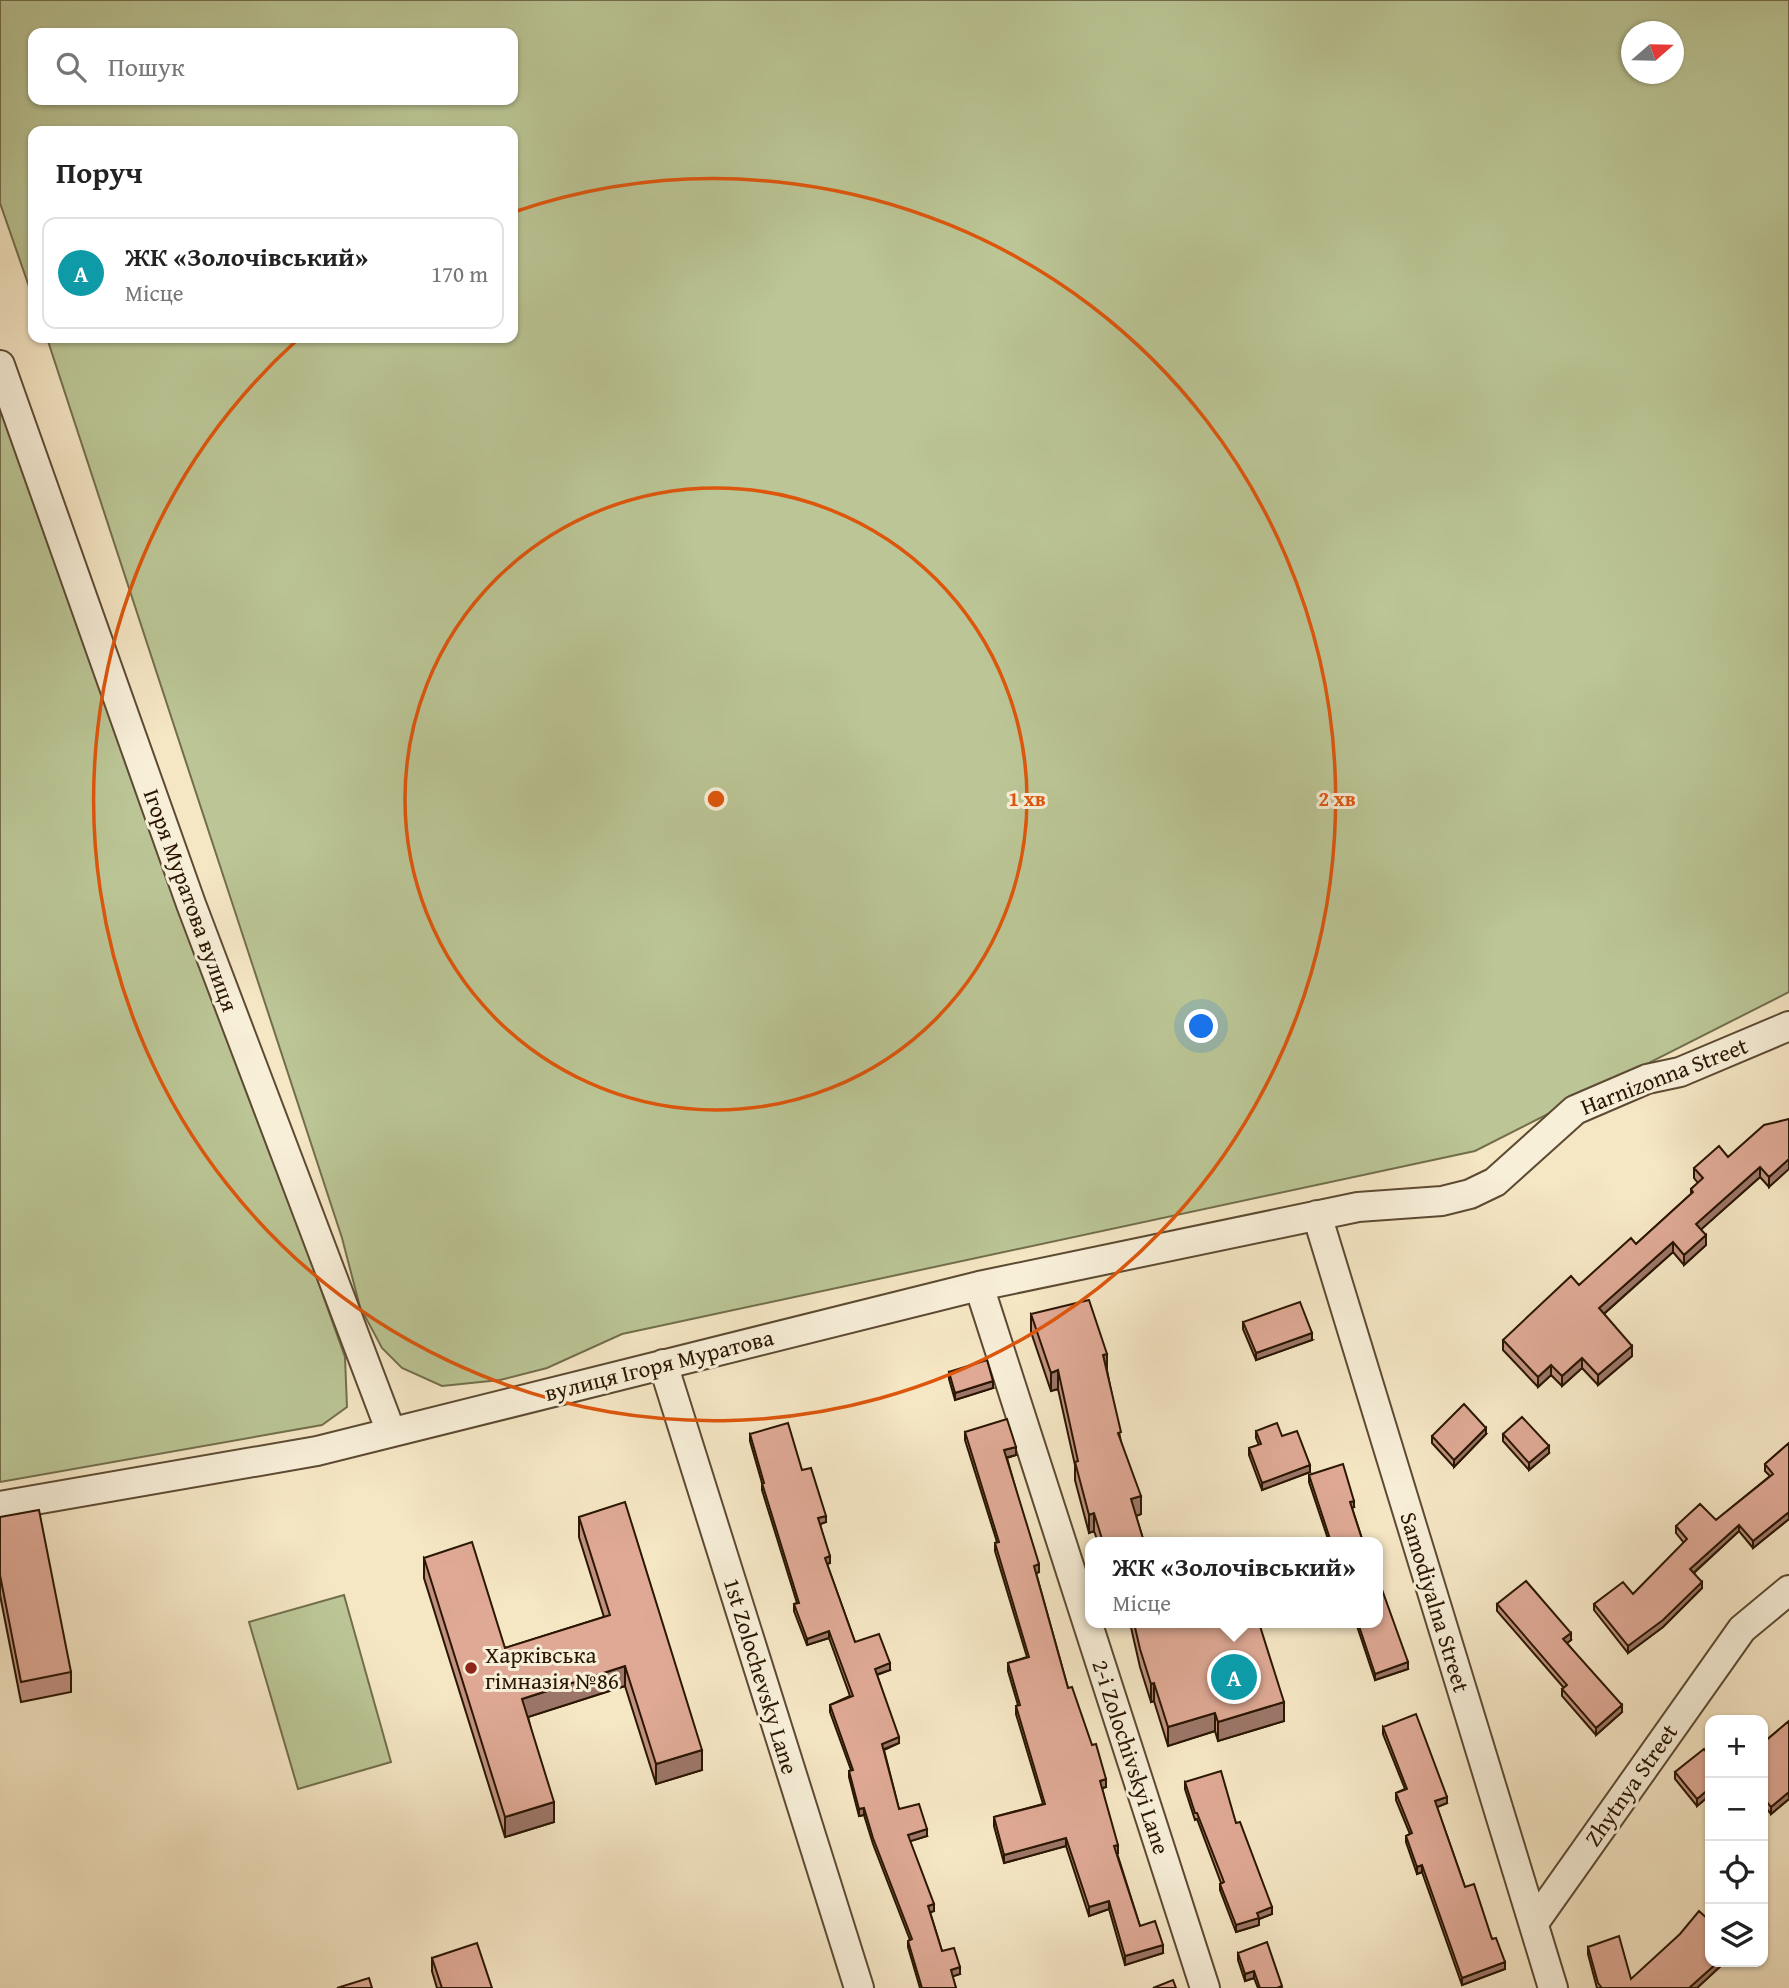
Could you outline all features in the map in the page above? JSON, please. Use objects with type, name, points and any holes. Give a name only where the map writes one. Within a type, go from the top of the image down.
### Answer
[{"type":"street","name":"Ігоря Муратова вулиця","points":[[0,365],[191,904],[391,1432]]},
{"type":"street","name":"Harnizonna Street","points":[[1317,1215],[1358,1207],[1442,1201],[1470,1194],[1495,1182],[1575,1110],[1647,1079],[1680,1072],[1789,1026]]},
{"type":"street","name":"вулиця Ігоря Муратова","points":[[0,1506],[317,1451],[979,1286],[1317,1215]]},
{"type":"street","name":"Samodiyalna Street","points":[[1317,1215],[1553,1988]]},
{"type":"street","name":"2-i Zolochivskyi Lane","points":[[979,1286],[1085,1615]]},
{"type":"street","name":"1st Zolochevsky Lane","points":[[663,1364],[859,1988]]},
{"type":"street","name":"Zhytnya Street","points":[[1534,1923],[1742,1629],[1789,1590]]},
{"type":"street","name":"2-i Zolochivskyi Lane","points":[[1089,1628],[1205,1988]]},
{"type":"green space","points":[[0,0],[1789,0],[1789,992],[1475,1151],[622,1334],[547,1368],[500,1380],[442,1386],[402,1368],[382,1348],[360,1307],[342,1238],[49,343],[518,343],[518,126],[28,126],[28,284],[0,203]]},
{"type":"green space","points":[[0,390],[345,1357],[347,1407],[322,1425],[0,1482]]},
{"type":"green space","points":[[344,1595],[391,1762],[298,1789],[249,1622]]},
{"type":"building","points":[[1789,1119],[1789,1159],[1769,1177],[1760,1167],[1696,1224],[1706,1235],[1684,1255],[1673,1242],[1599,1308],[1632,1346],[1598,1375],[1582,1358],[1562,1376],[1551,1365],[1538,1377],[1503,1340],[1571,1276],[1579,1285],[1631,1238],[1636,1244],[1693,1192],[1691,1189],[1703,1178],[1694,1168],[1719,1146],[1728,1157],[1764,1125]]},
{"type":"building","points":[[1089,1300],[1107,1354],[1103,1355],[1121,1432],[1118,1433],[1141,1496],[1131,1499],[1142,1537],[1101,1537],[1094,1513],[1089,1515],[1075,1462],[1078,1461],[1058,1370],[1051,1373],[1031,1314]]},
{"type":"building","points":[[1300,1302],[1312,1333],[1256,1353],[1243,1322]]},
{"type":"building","points":[[987,1360],[993,1381],[955,1393],[949,1372]]},
{"type":"building","points":[[1464,1404],[1486,1428],[1454,1460],[1432,1436]]},
{"type":"building","points":[[1522,1417],[1549,1446],[1529,1463],[1503,1434]]},
{"type":"building","points":[[1007,1419],[1016,1447],[1004,1450],[1039,1564],[1034,1566],[1068,1688],[1072,1687],[1092,1745],[1096,1744],[1106,1779],[1100,1781],[1118,1845],[1114,1846],[1140,1926],[1155,1921],[1163,1945],[1125,1956],[1109,1901],[1089,1907],[1066,1838],[1004,1855],[994,1817],[1045,1804],[1016,1706],[1020,1705],[1008,1663],[1029,1657],[995,1543],[999,1542],[965,1432]]},
{"type":"building","points":[[788,1423],[802,1470],[811,1468],[826,1516],[818,1518],[830,1556],[825,1558],[855,1642],[879,1634],[890,1663],[875,1669],[899,1737],[882,1744],[899,1809],[919,1804],[927,1829],[908,1835],[934,1904],[928,1906],[942,1951],[954,1948],[960,1967],[951,1970],[956,1988],[922,1988],[908,1941],[912,1939],[864,1808],[859,1809],[849,1771],[853,1770],[830,1705],[853,1696],[829,1631],[807,1639],[794,1604],[799,1603],[762,1483],[750,1434]]},
{"type":"building","points":[[1277,1423],[1282,1436],[1297,1431],[1310,1465],[1262,1483],[1249,1448],[1261,1444],[1256,1431]]},
{"type":"building","points":[[1789,1443],[1789,1512],[1753,1541],[1739,1525],[1690,1569],[1702,1582],[1663,1620],[1628,1646],[1594,1604],[1623,1582],[1633,1594],[1687,1539],[1676,1526],[1700,1504],[1716,1520],[1773,1474],[1765,1464]]},
{"type":"building","points":[[1343,1464],[1354,1501],[1350,1502],[1361,1537],[1329,1537],[1309,1475]]},
{"type":"building","points":[[625,1502],[702,1750],[656,1764],[625,1666],[522,1699],[554,1802],[505,1817],[424,1558],[472,1542],[505,1648],[610,1615],[579,1517]]},
{"type":"building","points":[[39,1510],[71,1672],[21,1682],[0,1575],[0,1517]]},
{"type":"building","points":[[1526,1581],[1571,1633],[1563,1639],[1622,1705],[1596,1728],[1562,1689],[1567,1685],[1497,1604]]},
{"type":"building","points":[[1383,1592],[1408,1662],[1375,1674],[1360,1628],[1383,1628]]},
{"type":"building","points":[[1135,1628],[1261,1628],[1284,1702],[1218,1722],[1215,1713],[1168,1727]]},
{"type":"building","points":[[1416,1714],[1447,1797],[1435,1801],[1465,1887],[1474,1884],[1492,1939],[1496,1938],[1505,1962],[1462,1978],[1422,1865],[1417,1867],[1406,1836],[1412,1833],[1396,1793],[1407,1789],[1383,1727]]},
{"type":"building","points":[[1789,1721],[1789,1792],[1771,1807],[1768,1803],[1768,1739]]},
{"type":"building","points":[[1704,1749],[1705,1792],[1697,1799],[1675,1772]]},
{"type":"building","points":[[1221,1771],[1236,1823],[1240,1822],[1272,1907],[1257,1913],[1259,1918],[1236,1925],[1220,1884],[1224,1882],[1185,1782]]},
{"type":"building","points":[[1699,1911],[1705,1916],[1705,1967],[1712,1967],[1689,1988],[1602,1988],[1598,1983],[1588,1947],[1619,1936],[1631,1979],[1680,1934]]},
{"type":"building","points":[[1267,1942],[1282,1986],[1277,1988],[1260,1988],[1254,1971],[1245,1974],[1238,1953]]},
{"type":"building","points":[[477,1943],[492,1988],[442,1988],[432,1958]]},
{"type":"building","points":[[369,1978],[372,1988],[337,1988]]},
{"type":"building","points":[[1173,1980],[1176,1988],[1153,1988]]},
{"type":"place","name":"Харківська гімназія №86","points":[[471,1668]]},
{"type":"place","name":"ЖК «Золочівський»","points":[[1234,1677]]}]
